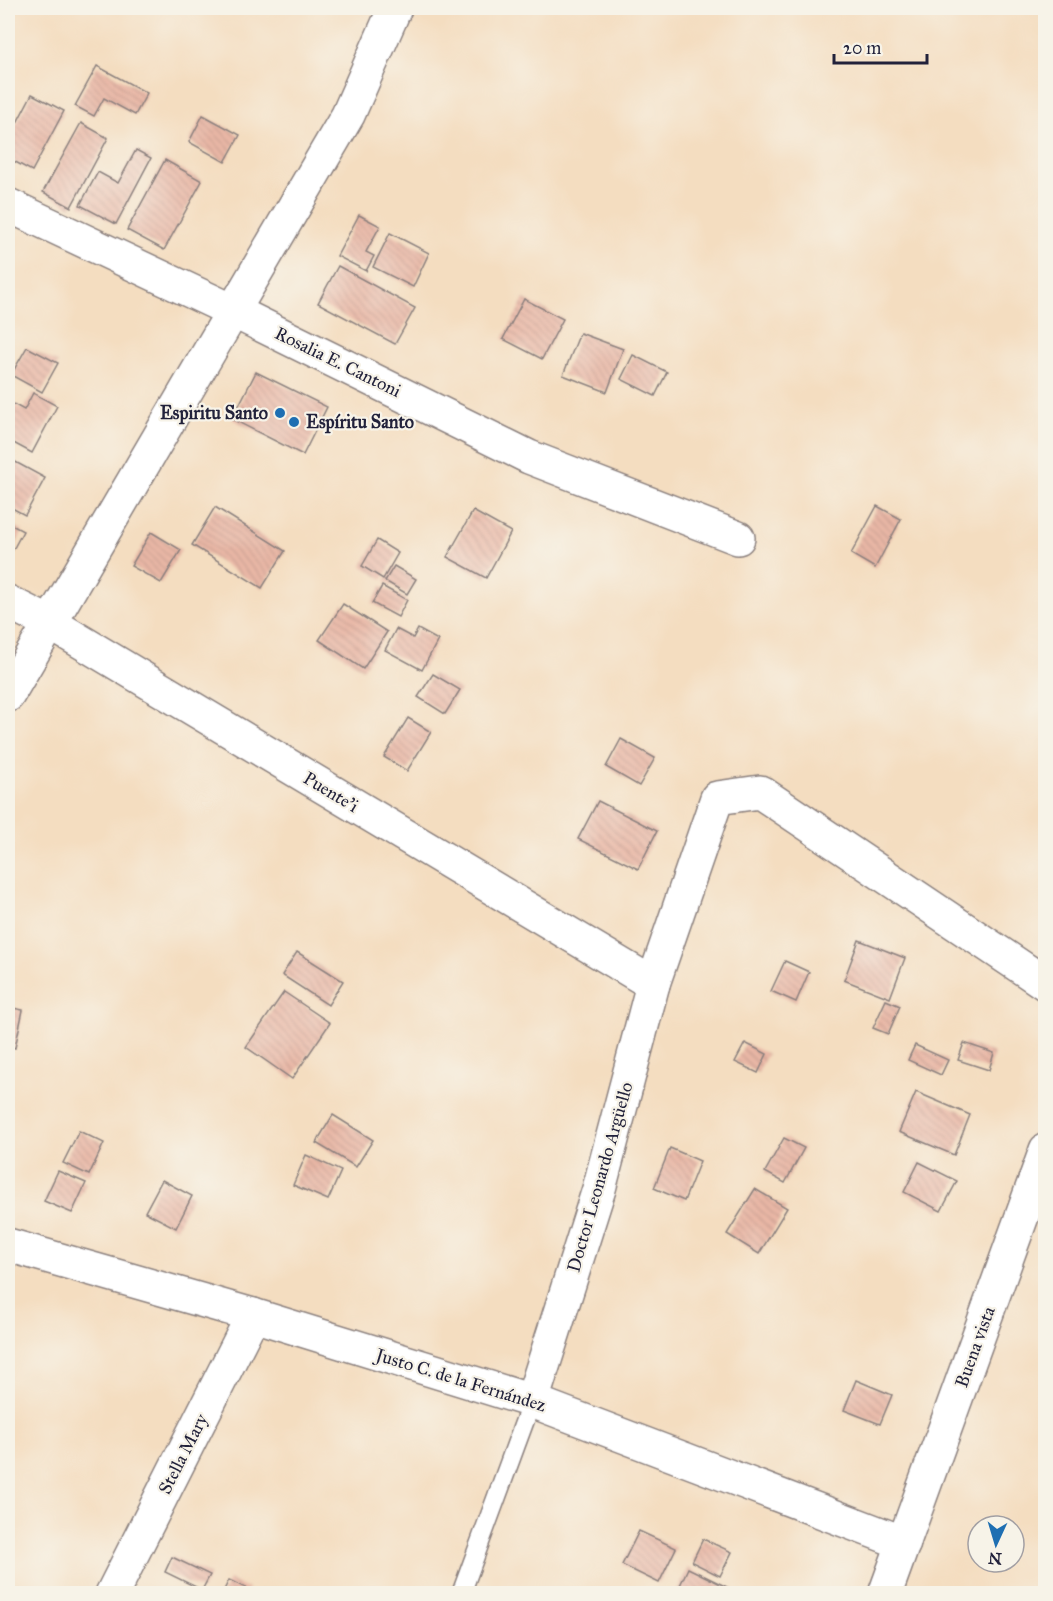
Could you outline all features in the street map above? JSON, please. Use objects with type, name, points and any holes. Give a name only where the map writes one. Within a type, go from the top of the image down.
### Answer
[{"type":"street","points":[[8,695],[348,115],[395,8]]},
{"type":"street","name":"Rosalia E. Cantoni","points":[[8,206],[234,311],[529,457],[738,538]]},
{"type":"street","name":"Puente'i","points":[[8,602],[50,624],[653,984]]},
{"type":"street","name":"Doctor Leonardo Argüello","points":[[532,1401],[599,1189],[653,984],[717,798],[760,792],[1046,984]]},
{"type":"street","name":"Buena vista","points":[[885,1593],[1046,1150]]},
{"type":"street","name":"Justo C. de la Fernández","points":[[8,1245],[253,1315],[532,1401],[904,1543]]},
{"type":"street","name":"Stella Mary","points":[[112,1593],[253,1315]]},
{"type":"lane","name":"Doctor Leonardo Argüello","points":[[461,1593],[532,1401]]},
{"type":"building","points":[[97,66],[147,93],[135,115],[104,98],[94,116],[75,106]]},
{"type":"building","points":[[32,94],[64,111],[32,171],[8,158],[8,140]]},
{"type":"building","points":[[203,115],[240,135],[225,162],[189,142]]},
{"type":"building","points":[[81,123],[108,138],[71,207],[43,192]]},
{"type":"building","points":[[136,150],[151,158],[116,224],[80,205],[98,172],[118,183]]},
{"type":"building","points":[[165,160],[202,181],[164,250],[127,230]]},
{"type":"building","points":[[359,215],[380,226],[366,252],[374,256],[366,271],[337,256]]},
{"type":"building","points":[[390,233],[429,253],[413,287],[373,267]]},
{"type":"building","points":[[338,266],[415,308],[395,344],[318,303]]},
{"type":"building","points":[[524,299],[563,319],[542,359],[503,339]]},
{"type":"building","points":[[580,333],[623,349],[607,392],[563,375]]},
{"type":"building","points":[[27,347],[58,363],[42,392],[11,375]]},
{"type":"building","points":[[633,355],[667,372],[655,396],[621,379]]},
{"type":"building","name":"Espiritu Santo","points":[[256,372],[327,407],[303,455],[232,419]]},
{"type":"building","points":[[33,393],[57,406],[32,453],[8,440],[8,401],[24,410]]},
{"type":"building","points":[[8,458],[45,478],[25,515],[8,506]]},
{"type":"building","points":[[877,506],[901,519],[875,568],[851,554]]},
{"type":"building","points":[[215,507],[285,551],[262,588],[192,545]]},
{"type":"building","points":[[473,511],[511,532],[486,578],[447,557]]},
{"type":"building","points":[[8,523],[23,531],[8,559]]},
{"type":"building","points":[[151,532],[181,550],[161,583],[131,566]]},
{"type":"building","points":[[377,540],[398,553],[383,579],[362,566]]},
{"type":"building","points":[[394,566],[416,579],[407,594],[385,581]]},
{"type":"building","points":[[382,586],[407,600],[398,617],[372,603]]},
{"type":"building","points":[[343,604],[387,632],[363,669],[319,640]]},
{"type":"building","points":[[396,629],[413,638],[418,629],[438,640],[422,670],[385,650]]},
{"type":"building","points":[[433,674],[460,690],[445,714],[418,697]]},
{"type":"building","points":[[408,718],[431,732],[407,771],[384,757]]},
{"type":"building","points":[[621,739],[655,758],[639,786],[606,767]]},
{"type":"building","points":[[598,801],[657,831],[638,869],[578,839]]},
{"type":"building","points":[[859,940],[905,958],[890,998],[844,980]]},
{"type":"building","points":[[297,952],[343,981],[328,1005],[282,975]]},
{"type":"building","points":[[785,961],[809,972],[796,1002],[771,991]]},
{"type":"building","points":[[284,992],[330,1023],[292,1079],[246,1047]]},
{"type":"building","points":[[886,1000],[900,1006],[888,1034],[873,1028]]},
{"type":"building","points":[[8,1007],[23,1010],[15,1048],[8,1046]]},
{"type":"building","points":[[745,1043],[767,1054],[758,1073],[735,1062]]},
{"type":"building","points":[[964,1043],[994,1053],[989,1070],[958,1060]]},
{"type":"building","points":[[915,1045],[948,1060],[941,1075],[908,1060]]},
{"type":"building","points":[[916,1092],[970,1115],[954,1155],[899,1132]]},
{"type":"building","points":[[333,1115],[373,1140],[356,1167],[316,1143]]},
{"type":"building","points":[[79,1131],[104,1143],[89,1175],[63,1163]]},
{"type":"building","points":[[784,1138],[804,1148],[785,1183],[765,1172]]},
{"type":"building","points":[[670,1148],[700,1161],[684,1201],[654,1188]]},
{"type":"building","points":[[306,1155],[341,1171],[328,1200],[293,1185]]},
{"type":"building","points":[[919,1162],[957,1181],[941,1211],[904,1192]]},
{"type":"building","points":[[58,1171],[86,1183],[72,1213],[44,1201]]},
{"type":"building","points":[[162,1180],[192,1196],[176,1228],[145,1212]]},
{"type":"building","points":[[755,1189],[787,1208],[759,1254],[727,1234]]},
{"type":"building","points":[[856,1380],[892,1395],[880,1424],[844,1410]]},
{"type":"building","points":[[639,1531],[676,1548],[659,1583],[622,1565]]},
{"type":"building","points":[[703,1539],[732,1552],[720,1576],[692,1562]]},
{"type":"building","points":[[172,1557],[210,1575],[202,1590],[165,1572]]},
{"type":"building","points":[[688,1568],[735,1591],[734,1594],[676,1594]]},
{"type":"building","points":[[229,1580],[248,1589],[246,1594],[222,1594]]},
{"type":"place","name":"Espiritu Santo","points":[[280,413]]},
{"type":"place","name":"Espíritu Santo","points":[[294,422]]}]
